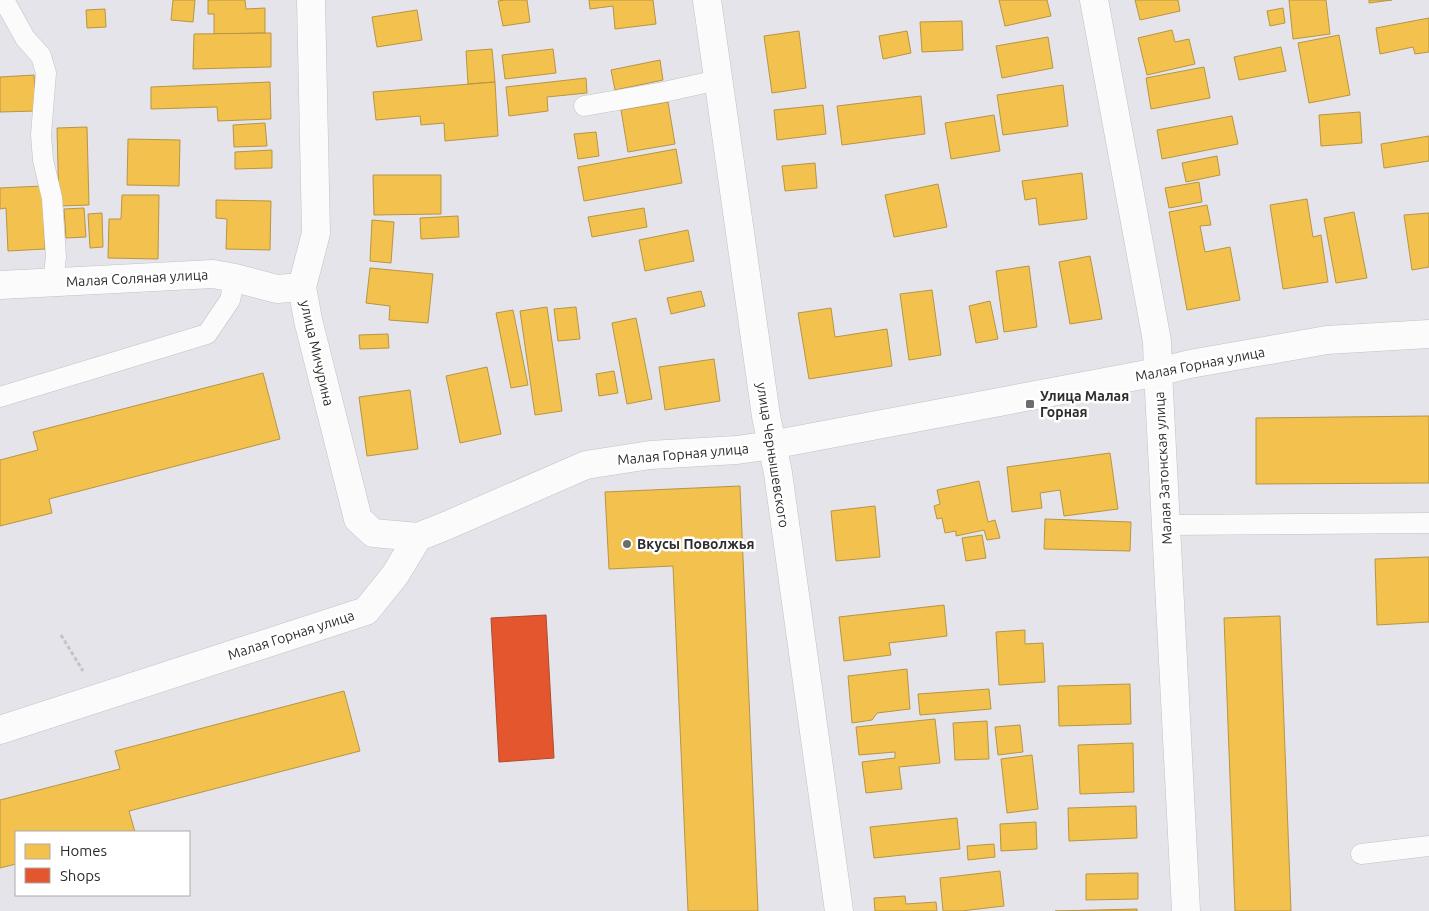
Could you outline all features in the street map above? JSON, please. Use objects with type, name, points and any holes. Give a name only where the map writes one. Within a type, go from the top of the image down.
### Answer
[{"type":"street","name":"улица Мичурина","points":[[311,0],[316,233],[302,287],[308,320],[358,519],[373,533],[418,537]]},
{"type":"street","name":"улица Чернышевского","points":[[707,0],[771,445],[778,473],[839,911]]},
{"type":"street","name":"Малая Затонская улица","points":[[1094,0],[1157,341],[1186,911]]},
{"type":"street","name":"Малая Соляная улица","points":[[0,285],[213,274],[277,289],[302,287]]},
{"type":"street","name":"Малая Горная улица","points":[[0,730],[366,611],[395,575],[418,537],[586,465],[650,455],[738,450],[771,445],[1158,372],[1190,364],[1328,340],[1429,334]]},
{"type":"lane","points":[[4,0],[25,38],[41,56],[46,73],[42,135],[43,160],[52,198],[56,257],[54,282]]},
{"type":"lane","points":[[584,106],[718,80]]},
{"type":"lane","points":[[0,398],[207,334],[230,300],[235,278]]},
{"type":"lane","points":[[1166,525],[1429,523]]},
{"type":"lane","points":[[1361,854],[1429,846]]},
{"type":"path","points":[[62,635],[99,698]]},
{"type":"building: Homes","points":[[173,0],[195,0],[193,22],[171,20]]},
{"type":"building: Homes","points":[[208,0],[245,0],[246,9],[265,8],[265,33],[214,34],[214,14],[208,14]]},
{"type":"building: Homes","points":[[527,0],[530,22],[503,26],[498,1]]},
{"type":"building: Homes","points":[[589,0],[653,0],[656,24],[615,29],[613,6],[590,9]]},
{"type":"building: Homes","points":[[999,0],[1047,0],[1051,16],[1005,26]]},
{"type":"building: Homes","points":[[1135,0],[1178,0],[1180,11],[1140,20]]},
{"type":"building: Homes","points":[[1289,0],[1326,0],[1330,34],[1293,39]]},
{"type":"building: Homes","points":[[1369,0],[1392,0],[1369,3]]},
{"type":"building: Homes","points":[[1283,8],[1285,23],[1270,26],[1267,11]]},
{"type":"building: Homes","points":[[105,9],[106,27],[87,28],[86,10]]},
{"type":"building: Homes","points":[[417,10],[422,40],[377,47],[372,17]]},
{"type":"building: Homes","points":[[1429,18],[1429,52],[1415,54],[1413,47],[1380,54],[1376,28]]},
{"type":"building: Homes","points":[[962,21],[963,50],[922,52],[920,22]]},
{"type":"building: Homes","points":[[1172,30],[1175,42],[1189,39],[1195,64],[1147,75],[1138,38]]},
{"type":"building: Homes","points":[[799,31],[806,88],[772,93],[764,36]]},
{"type":"building: Homes","points":[[907,31],[911,53],[883,59],[879,36]]},
{"type":"building: Homes","points":[[271,33],[271,67],[193,69],[194,34]]},
{"type":"building: Homes","points":[[1339,35],[1350,95],[1309,103],[1298,43]]},
{"type":"building: Homes","points":[[1048,37],[1053,68],[1002,78],[996,46]]},
{"type":"building: Homes","points":[[1281,47],[1286,71],[1239,80],[1234,57]]},
{"type":"building: Homes","points":[[492,49],[495,82],[468,84],[466,51]]},
{"type":"building: Homes","points":[[553,49],[556,73],[505,79],[502,55]]},
{"type":"building: Homes","points":[[660,60],[663,80],[615,90],[611,70]]},
{"type":"building: Homes","points":[[1204,67],[1210,98],[1151,109],[1146,78]]},
{"type":"building: Homes","points":[[34,75],[36,111],[0,112],[0,77]]},
{"type":"building: Homes","points":[[586,78],[587,93],[547,97],[548,111],[509,116],[506,87]]},
{"type":"building: Homes","points":[[270,82],[271,119],[218,121],[217,107],[151,109],[151,87]]},
{"type":"building: Homes","points":[[495,82],[498,136],[445,141],[444,123],[421,125],[420,116],[376,120],[373,92]]},
{"type":"building: Homes","points":[[1063,85],[1068,126],[1003,135],[997,95]]},
{"type":"building: Homes","points":[[921,96],[925,134],[842,145],[837,106]]},
{"type":"building: Homes","points":[[668,102],[675,144],[628,152],[621,110]]},
{"type":"building: Homes","points":[[823,105],[826,134],[777,140],[774,110]]},
{"type":"building: Homes","points":[[1360,112],[1362,143],[1321,146],[1319,115]]},
{"type":"building: Homes","points":[[994,115],[1000,151],[951,159],[945,123]]},
{"type":"building: Homes","points":[[1232,116],[1238,144],[1162,159],[1157,130]]},
{"type":"building: Homes","points":[[265,123],[267,146],[234,147],[233,125]]},
{"type":"building: Homes","points":[[87,127],[89,205],[59,206],[57,128]]},
{"type":"building: Homes","points":[[596,132],[599,156],[578,159],[574,134]]},
{"type":"building: Homes","points":[[1429,136],[1429,161],[1384,168],[1381,144]]},
{"type":"building: Homes","points":[[128,139],[180,140],[179,186],[127,185]]},
{"type":"building: Homes","points":[[676,149],[682,183],[584,201],[578,167]]},
{"type":"building: Homes","points":[[272,150],[272,168],[235,169],[235,152]]},
{"type":"building: Homes","points":[[1217,156],[1220,175],[1186,182],[1182,163]]},
{"type":"building: Homes","points":[[815,163],[817,188],[785,191],[782,166]]},
{"type":"building: Homes","points":[[1082,173],[1087,219],[1039,225],[1036,198],[1025,200],[1022,181]]},
{"type":"building: Homes","points":[[373,175],[441,175],[441,214],[374,215]]},
{"type":"building: Homes","points":[[1199,182],[1202,202],[1169,208],[1165,188]]},
{"type":"building: Homes","points":[[938,184],[947,227],[894,237],[885,195]]},
{"type":"building: Homes","points":[[42,186],[45,249],[8,251],[6,208],[0,209],[0,188]]},
{"type":"building: Homes","points":[[122,195],[159,195],[158,259],[108,258],[109,219],[121,219]]},
{"type":"building: Homes","points":[[1307,199],[1313,237],[1321,235],[1328,282],[1283,289],[1270,205]]},
{"type":"building: Homes","points":[[216,200],[271,201],[270,250],[226,249],[227,219],[216,218]]},
{"type":"building: Homes","points":[[1207,205],[1211,225],[1200,226],[1205,252],[1230,247],[1240,300],[1187,310],[1169,212]]},
{"type":"building: Homes","points":[[84,208],[86,237],[66,238],[64,209]]},
{"type":"building: Homes","points":[[644,208],[647,227],[592,237],[588,217]]},
{"type":"building: Homes","points":[[1354,212],[1367,278],[1336,283],[1324,218]]},
{"type":"building: Homes","points":[[102,213],[103,247],[90,248],[88,214]]},
{"type":"building: Homes","points":[[1429,213],[1429,267],[1412,270],[1404,215]]},
{"type":"building: Homes","points":[[458,216],[459,237],[421,239],[420,218]]},
{"type":"building: Homes","points":[[372,220],[394,222],[391,263],[370,261]]},
{"type":"building: Homes","points":[[688,230],[694,261],[645,271],[639,240]]},
{"type":"building: Homes","points":[[1090,256],[1102,319],[1070,324],[1059,262]]},
{"type":"building: Homes","points":[[1029,266],[1037,327],[1004,332],[996,271]]},
{"type":"building: Homes","points":[[370,268],[433,274],[428,323],[389,320],[390,306],[366,303]]},
{"type":"building: Homes","points":[[932,290],[941,355],[909,360],[900,294]]},
{"type":"building: Homes","points":[[701,291],[705,306],[671,314],[667,298]]},
{"type":"building: Homes","points":[[990,301],[998,339],[976,343],[969,306]]},
{"type":"building: Homes","points":[[547,307],[562,411],[535,415],[520,311]]},
{"type":"building: Homes","points":[[576,307],[580,339],[558,341],[554,309]]},
{"type":"building: Homes","points":[[831,308],[835,337],[887,329],[892,366],[809,379],[798,313]]},
{"type":"building: Homes","points":[[513,310],[528,385],[511,388],[496,313]]},
{"type":"building: Homes","points":[[636,318],[652,399],[627,404],[612,323]]},
{"type":"building: Homes","points":[[388,334],[389,348],[360,349],[359,335]]},
{"type":"building: Homes","points":[[714,359],[720,401],[665,410],[659,367]]},
{"type":"building: Homes","points":[[487,367],[501,434],[460,443],[446,376]]},
{"type":"building: Homes","points":[[614,371],[618,393],[599,396],[596,374]]},
{"type":"building: Homes","points":[[263,373],[280,439],[49,499],[52,513],[0,526],[0,460],[38,450],[33,432]]},
{"type":"building: Homes","points":[[410,390],[418,449],[367,456],[359,397]]},
{"type":"building: Homes","points":[[1429,416],[1429,483],[1256,484],[1256,418]]},
{"type":"building: Homes","points":[[1110,453],[1118,509],[1064,516],[1060,490],[1040,493],[1042,508],[1012,512],[1007,467]]},
{"type":"building: Homes","points":[[979,481],[988,522],[995,520],[1000,538],[987,540],[984,530],[956,536],[956,531],[945,533],[942,518],[937,519],[934,506],[940,504],[937,490]]},
{"type":"building: Homes","points":[[740,486],[758,911],[688,911],[673,566],[609,569],[605,492]]},
{"type":"building: Homes","points":[[875,506],[880,557],[836,561],[831,511]]},
{"type":"building: Homes","points":[[1045,519],[1131,522],[1130,551],[1044,549]]},
{"type":"building: Homes","points":[[982,535],[986,558],[966,561],[962,538]]},
{"type":"building: Homes","points":[[1429,557],[1429,622],[1377,625],[1375,559]]},
{"type":"building: Homes","points":[[944,605],[947,636],[889,643],[891,655],[844,661],[839,617]]},
{"type":"building: Homes","points":[[1280,616],[1291,911],[1235,911],[1224,618]]},
{"type":"building: Homes","points":[[1025,630],[1025,644],[1043,643],[1045,682],[999,685],[996,632]]},
{"type":"building: Homes","points":[[907,669],[910,709],[877,713],[872,720],[852,723],[848,676]]},
{"type":"building: Homes","points":[[1130,684],[1131,724],[1059,726],[1058,686]]},
{"type":"building: Homes","points":[[989,689],[991,709],[920,715],[918,694]]},
{"type":"building: Homes","points":[[344,691],[360,751],[129,811],[135,831],[15,831],[15,864],[0,868],[0,800],[120,769],[115,751]]},
{"type":"building: Homes","points":[[935,719],[940,763],[899,767],[902,789],[866,793],[862,762],[895,758],[895,752],[859,755],[856,727]]},
{"type":"building: Homes","points":[[987,721],[989,759],[955,760],[953,723]]},
{"type":"building: Homes","points":[[1020,725],[1023,752],[998,755],[995,727]]},
{"type":"building: Homes","points":[[1133,743],[1134,792],[1080,794],[1078,745]]},
{"type":"building: Homes","points":[[1032,755],[1038,809],[1007,813],[1001,759]]},
{"type":"building: Homes","points":[[1136,806],[1137,838],[1069,841],[1068,808]]},
{"type":"building: Homes","points":[[957,818],[960,849],[874,858],[870,827]]},
{"type":"building: Homes","points":[[1036,822],[1037,849],[1001,851],[1000,824]]},
{"type":"building: Homes","points":[[994,844],[995,857],[968,860],[967,846]]},
{"type":"building: Homes","points":[[1000,871],[1004,906],[943,911],[940,878]]},
{"type":"building: Homes","points":[[1138,873],[1138,899],[1086,900],[1086,874]]},
{"type":"building: Homes","points":[[905,896],[906,904],[936,902],[937,911],[875,911],[874,898]]},
{"type":"building: Homes","points":[[1137,909],[1137,911],[1055,911]]},
{"type":"building: Shops","points":[[546,615],[554,758],[499,762],[491,618]]},
{"type":"place","name":"Улица Малая Горная","points":[[1030,404]]},
{"type":"place","name":"Вкусы Поволжья","points":[[627,544]]}]
